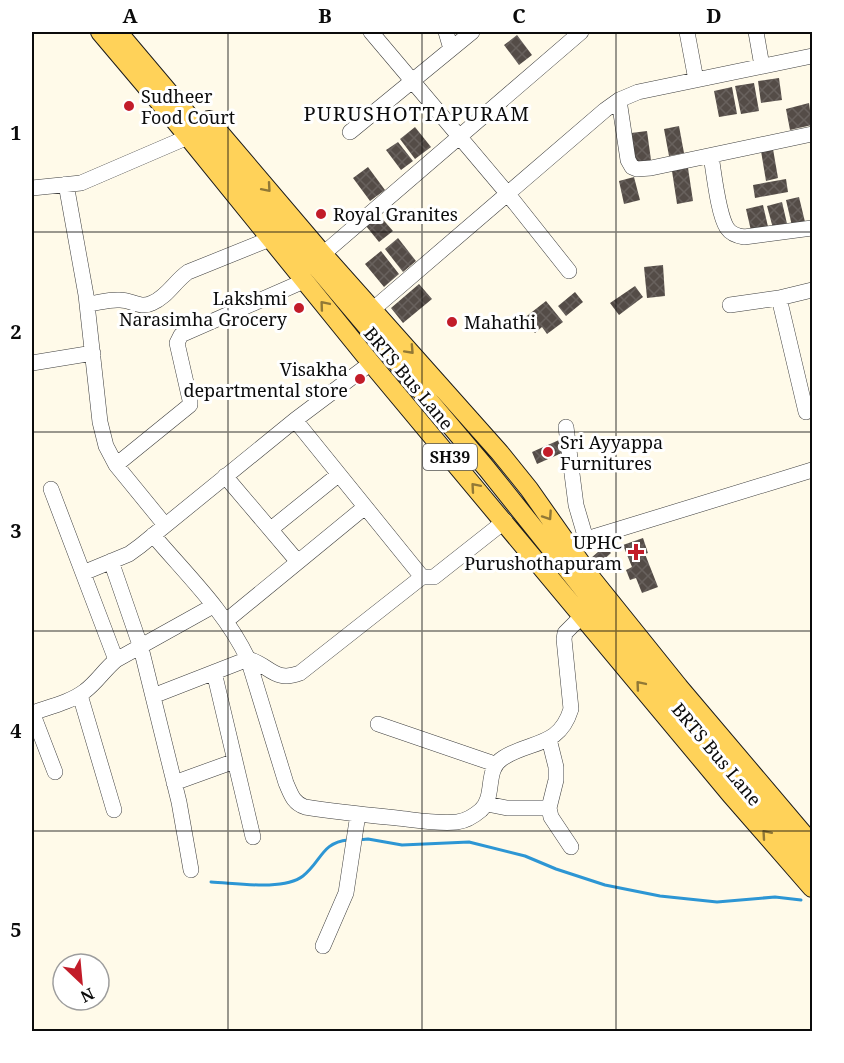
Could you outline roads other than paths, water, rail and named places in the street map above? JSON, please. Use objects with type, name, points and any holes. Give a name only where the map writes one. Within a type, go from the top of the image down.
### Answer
[{"type":"main road","name":"SH39","points":[[100,32],[371,363],[505,520],[731,795],[813,888]]},
{"type":"main road","name":"BRTS Bus Lane","points":[[118,32],[367,315],[574,580],[714,753],[813,865]]},
{"type":"main road","name":"SH39","points":[[134,32],[323,254],[367,315],[501,453],[592,580],[679,687],[813,844]]},
{"type":"street","points":[[371,32],[569,271]]},
{"type":"street","points":[[446,32],[451,49]]},
{"type":"street","points":[[350,132],[472,32]]},
{"type":"street","points":[[323,254],[581,32]]},
{"type":"street","points":[[687,32],[696,80]]},
{"type":"street","points":[[756,32],[762,66]]},
{"type":"street","points":[[347,332],[619,100],[638,92],[813,56]]},
{"type":"street","points":[[619,100],[628,160],[637,170],[813,134]]},
{"type":"street","points":[[32,188],[92,180],[188,137]]},
{"type":"street","points":[[711,156],[722,214],[727,228],[735,236],[744,237],[813,228]]},
{"type":"street","points":[[66,184],[87,304],[100,423],[105,446],[116,465],[165,525]]},
{"type":"street","points":[[87,304],[117,299],[142,306],[153,303],[188,272],[270,239]]},
{"type":"street","points":[[116,465],[190,405],[177,343],[181,335],[304,281]]},
{"type":"street","points":[[730,304],[779,298],[813,290]]},
{"type":"street","points":[[779,298],[806,412]]},
{"type":"street","points":[[32,363],[93,353]]},
{"type":"street","points":[[83,573],[129,554],[295,420],[371,363]]},
{"type":"street","points":[[295,420],[422,577]]},
{"type":"street","points":[[566,427],[576,505],[586,539]]},
{"type":"street","points":[[567,545],[813,470]]},
{"type":"street","points":[[271,529],[338,475]]},
{"type":"street","points":[[225,476],[298,562]]},
{"type":"street","points":[[51,489],[116,660]]},
{"type":"street","points":[[226,621],[365,507]]},
{"type":"street","points":[[153,696],[248,659],[284,677],[300,673],[422,577],[434,577],[505,520]]},
{"type":"street","points":[[153,535],[226,621],[248,659],[286,783],[293,799],[305,807],[438,822],[466,820],[477,814],[487,804],[491,772],[495,764],[505,757],[549,739],[562,730],[571,709],[565,633],[582,616]]},
{"type":"street","points":[[111,561],[141,648],[174,783],[191,870]]},
{"type":"street","points":[[55,772],[32,712],[80,695],[90,687],[104,669],[116,660],[213,606]]},
{"type":"street","points":[[214,672],[253,837]]},
{"type":"street","points":[[80,695],[114,810]]},
{"type":"street","points":[[378,724],[495,764]]},
{"type":"street","points":[[549,739],[556,767],[556,780],[549,808],[551,817],[571,847]]},
{"type":"street","points":[[174,783],[235,761]]},
{"type":"street","points":[[487,804],[507,808],[549,808]]},
{"type":"street","points":[[323,946],[346,893],[358,814]]},
{"type":"waterway","points":[[358,840],[368,839],[402,845],[469,842],[525,856],[605,885],[660,896],[717,902],[775,897],[801,900]]},
{"type":"waterway","points":[[211,882],[272,885],[294,881],[309,871],[333,844],[348,840]]},
{"type":"place","name":"Sudheer Food Court","points":[[129,106]]},
{"type":"place","name":"Royal Granites","points":[[321,214]]},
{"type":"place","name":"Lakshmi Narasimha Grocery","points":[[299,308]]},
{"type":"place","name":"Mahathi","points":[[452,322]]},
{"type":"place","name":"Visakha departmental store","points":[[360,379]]},
{"type":"place","name":"Sri Ayyappa Furnitures","points":[[548,452]]},
{"type":"place","name":"UPHC Purushothapuram","points":[[636,552]]},
{"type":"district","name":"PURUSHOTTAPURAM","points":[[417,113]]}]
